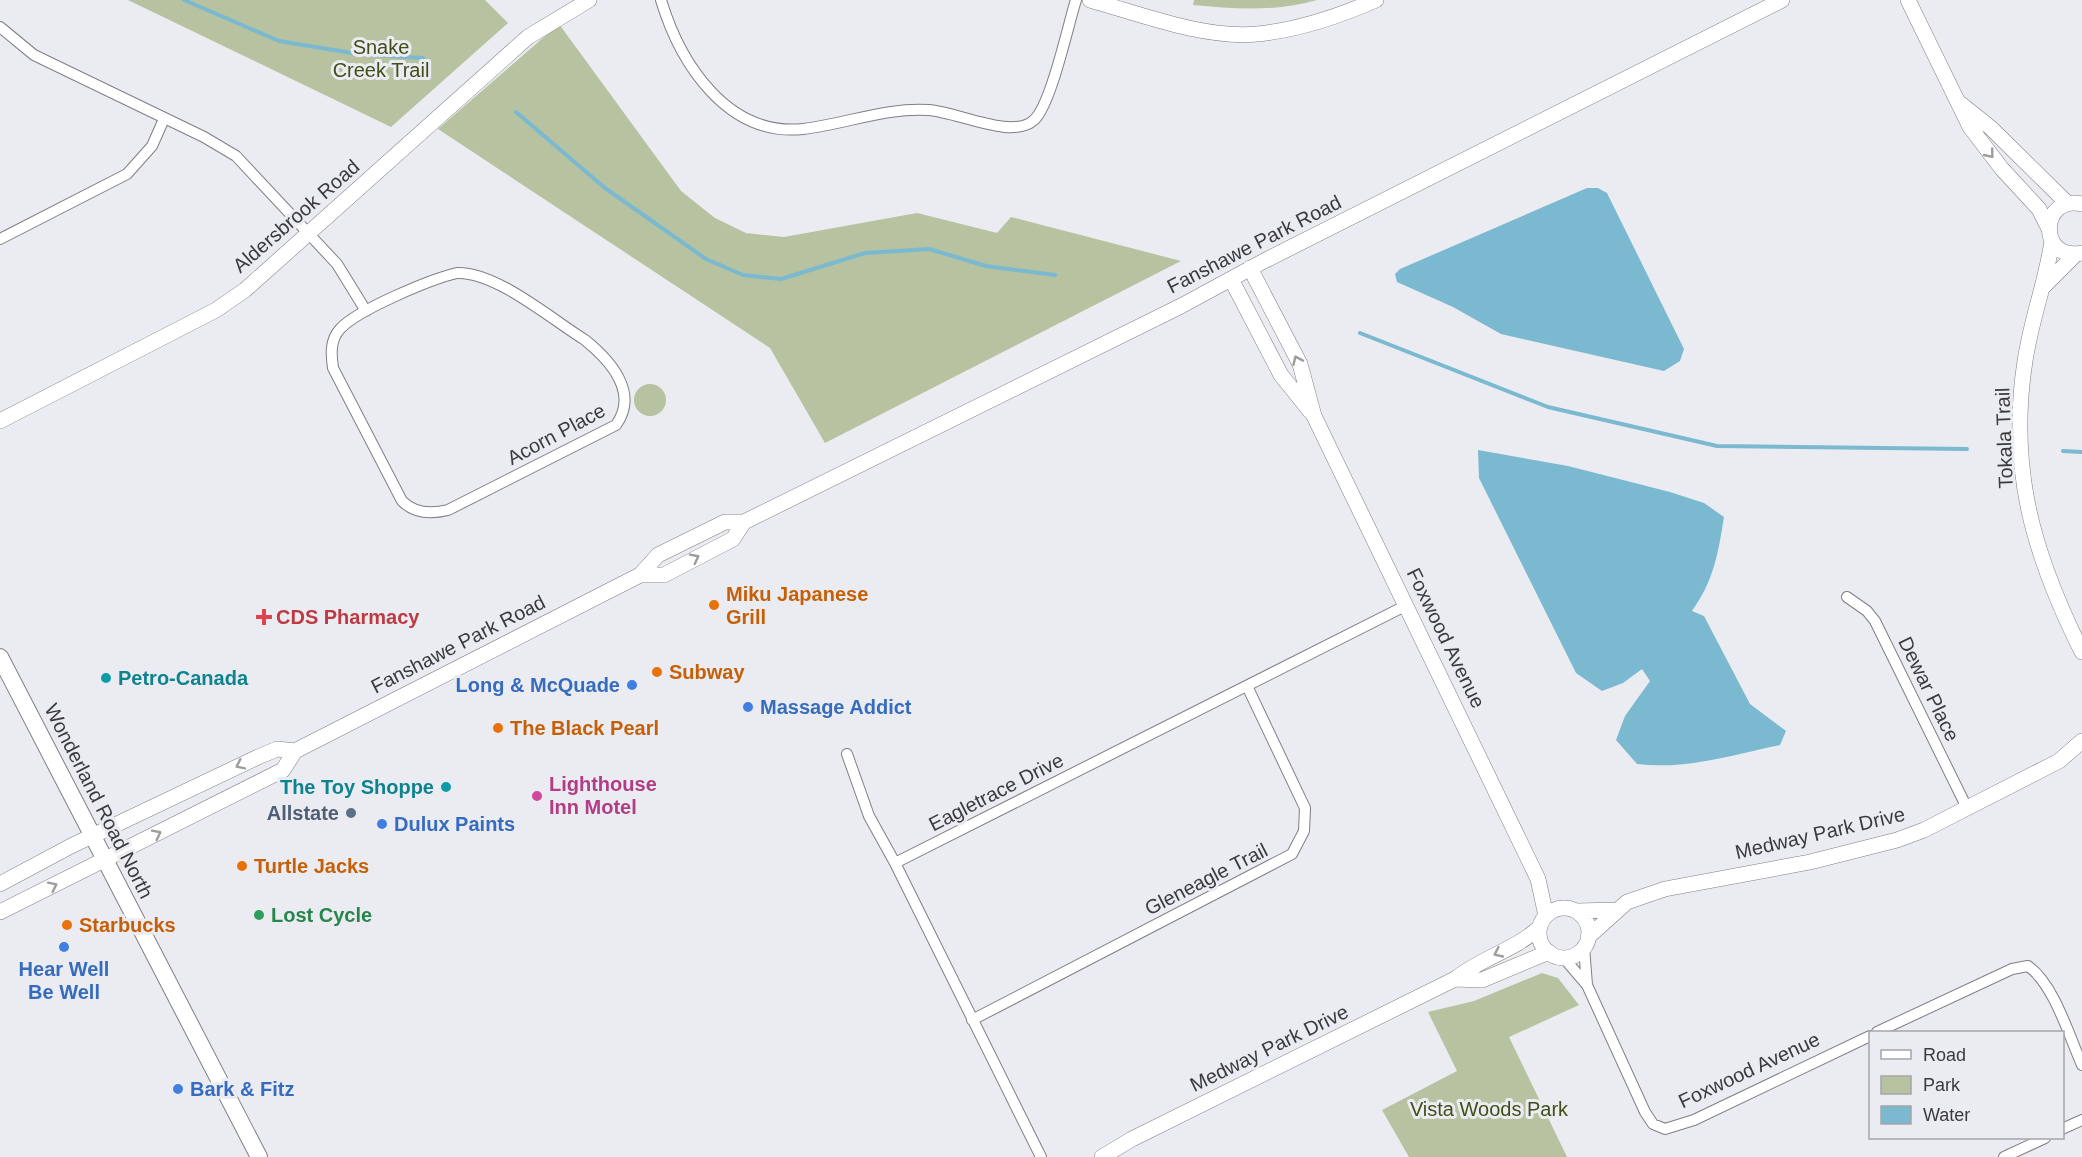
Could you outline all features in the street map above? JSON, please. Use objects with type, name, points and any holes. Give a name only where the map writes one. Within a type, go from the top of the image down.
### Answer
[{"type":"main road","name":"Wonderland Road North","points":[[0,657],[259,1157]]},
{"type":"street","name":"Aldersbrook Road","points":[[0,421],[216,310],[245,290],[528,37],[590,0]]},
{"type":"street","points":[[661,0],[671,32],[703,83],[723,105],[758,123],[786,129],[804,129],[882,114],[927,110],[950,113],[1005,127],[1026,125],[1034,120],[1044,103],[1076,0]]},
{"type":"street","points":[[1090,0],[1206,30],[1255,34],[1310,26],[1376,0]]},
{"type":"street","name":"Fanshawe Park Road","points":[[0,884],[92,836],[276,749],[295,751],[640,576],[664,574],[733,539],[744,522],[1181,306],[1250,268],[1782,0]]},
{"type":"street","points":[[1908,0],[1961,104],[1970,127],[1985,149],[2039,209],[2050,235],[2062,251],[2080,254]]},
{"type":"street","points":[[0,27],[34,54],[204,137],[236,156],[337,264],[366,311]]},
{"type":"street","points":[[1961,104],[2077,203],[2054,213],[2050,235]]},
{"type":"street","points":[[0,239],[127,174],[152,146],[164,118]]},
{"type":"street","name":"Tokala Trail","points":[[2050,235],[2043,287],[2033,318],[2022,385],[2021,464],[2044,571],[2082,652]]},
{"type":"street","name":"Tokala Trail","points":[[2043,287],[2080,254]]},
{"type":"street","name":"Foxwood Avenue","points":[[1250,268],[1300,364],[1314,416],[1538,879],[1543,922]]},
{"type":"street","name":"Acorn Place","points":[[457,273],[478,275],[523,300],[598,350],[625,389],[627,399],[621,418],[616,425],[448,510],[434,514],[414,509],[402,501],[333,368],[331,353],[336,335],[351,319],[366,311],[440,277],[457,273]]},
{"type":"street","name":"Foxwood Avenue","points":[[1231,279],[1281,375],[1314,416]]},
{"type":"street","name":"Dewar Place","points":[[1846,597],[1867,611],[1875,621],[1968,808]]},
{"type":"street","name":"Eagletrace Drive","points":[[895,863],[1407,605]]},
{"type":"street","name":"Gleneagle Trail","points":[[972,1020],[1292,854],[1304,831],[1305,808],[1246,686]]},
{"type":"street","name":"Medway Park Drive","points":[[1586,942],[1616,910],[1627,902],[1665,889],[1810,861],[1897,840],[1924,830],[2059,761],[2082,741]]},
{"type":"street","name":"Fanshawe Park Road","points":[[0,912],[284,770],[295,751]]},
{"type":"street","points":[[847,754],[869,816],[895,863],[1041,1157]]},
{"type":"street","name":"Medway Park Drive","points":[[2059,761],[2082,758]]},
{"type":"street","name":"Foxwood Avenue","points":[[1538,879],[1572,910]]},
{"type":"street","points":[[1559,908],[1572,910],[1587,922],[1586,942],[1571,956],[1556,955],[1541,941],[1543,922],[1559,908]]},
{"type":"street","name":"Medway Park Drive","points":[[1572,910],[1616,910]]},
{"type":"street","name":"Medway Park Drive","points":[[1102,1157],[1132,1139],[1455,979],[1474,964],[1527,939],[1543,922]]},
{"type":"street","name":"Foxwood Avenue","points":[[1586,942],[1587,985]]},
{"type":"street","name":"Foxwood Avenue","points":[[1556,955],[1587,985],[1641,1096],[1645,1112],[1653,1124],[1665,1129],[1694,1120],[1869,1036]]},
{"type":"street","name":"Medway Park Drive","points":[[1455,979],[1482,980],[1556,955]]},
{"type":"street","points":[[1879,1031],[2012,969],[2028,966],[2039,974],[2048,987],[2082,1065]]},
{"type":"street","points":[[2064,1128],[2082,1120]]},
{"type":"street","points":[[2004,1157],[2041,1139]]},
{"type":"green space","name":"Snake Creek Trail","points":[[128,0],[485,0],[508,23],[391,127]]},
{"type":"green space","points":[[1194,0],[1317,0],[1271,8],[1224,8],[1193,5]]},
{"type":"green space","points":[[559,24],[681,191],[715,218],[746,233],[784,237],[917,213],[997,233],[1011,217],[1181,261],[825,443],[770,348],[438,129]]},
{"type":"green space","points":[[650,384],[661,389],[666,400],[661,411],[650,416],[639,411],[634,400],[639,389]]},
{"type":"green space","name":"Vista Woods Park","points":[[1542,973],[1558,978],[1579,1005],[1509,1037],[1567,1157],[1409,1157],[1382,1110],[1457,1071],[1428,1012],[1474,1001]]},
{"type":"water","points":[[1587,188],[1598,188],[1607,193],[1684,349],[1680,361],[1664,371],[1501,334],[1453,307],[1397,282],[1395,274],[1400,269]]},
{"type":"water","points":[[1478,450],[1568,466],[1670,492],[1704,503],[1724,517],[1717,555],[1710,577],[1692,611],[1704,616],[1750,704],[1786,731],[1780,745],[1691,763],[1637,764],[1616,740],[1625,716],[1650,681],[1642,669],[1623,683],[1602,691],[1576,673],[1479,478]]},
{"type":"waterway","points":[[184,0],[279,41],[358,54],[423,58]]},
{"type":"waterway","points":[[516,112],[605,188],[706,259],[743,275],[781,279],[865,253],[929,249],[986,266],[1055,275]]},
{"type":"waterway","points":[[1360,333],[1548,407],[1717,446],[1967,449]]},
{"type":"waterway","points":[[2063,451],[2082,452]]},
{"type":"place","name":"Miku Japanese Grill","points":[[714,605]]},
{"type":"place","name":"CDS Pharmacy","points":[[264,617]]},
{"type":"place","name":"Subway","points":[[657,672]]},
{"type":"place","name":"Petro-Canada","points":[[106,678]]},
{"type":"place","name":"Long & McQuade","points":[[632,685]]},
{"type":"place","name":"Massage Addict","points":[[748,707]]},
{"type":"place","name":"The Black Pearl","points":[[498,728]]},
{"type":"place","name":"The Toy Shoppe","points":[[446,787]]},
{"type":"place","name":"Lighthouse Inn Motel","points":[[537,796]]},
{"type":"place","name":"Allstate","points":[[351,813]]},
{"type":"place","name":"Dulux Paints","points":[[382,824]]},
{"type":"place","name":"Turtle Jacks","points":[[242,866]]},
{"type":"place","name":"Lost Cycle","points":[[259,915]]},
{"type":"place","name":"Starbucks","points":[[67,925]]},
{"type":"place","name":"Hear Well Be Well","points":[[64,947]]},
{"type":"place","name":"Bark & Fitz","points":[[178,1089]]}]
